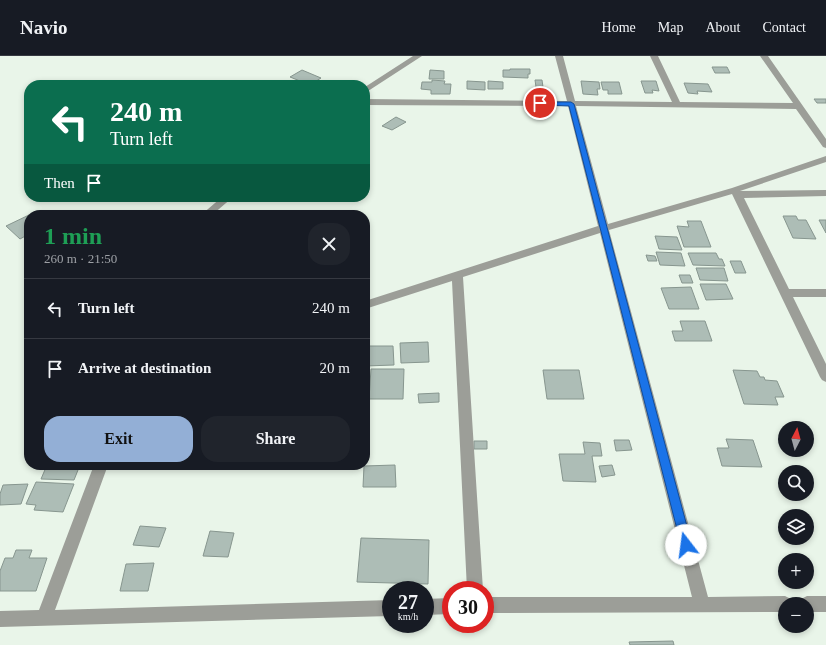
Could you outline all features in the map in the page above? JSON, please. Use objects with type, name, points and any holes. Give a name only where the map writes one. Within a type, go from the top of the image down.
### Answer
[{"type":"street","points":[[370,88],[418,56]]},
{"type":"street","points":[[559,56],[702,605]]},
{"type":"street","points":[[654,56],[677,104]]},
{"type":"street","points":[[764,56],[797,106],[826,145]]},
{"type":"street","points":[[370,102],[797,106]]},
{"type":"street","points":[[370,303],[604,228],[737,192],[826,159]]},
{"type":"street","points":[[737,192],[826,193]]},
{"type":"street","points":[[737,192],[826,377]]},
{"type":"street","points":[[212,210],[222,202]]},
{"type":"street","points":[[457,275],[474,581]]},
{"type":"street","points":[[786,293],[826,293]]},
{"type":"street","points":[[44,617],[99,470]]},
{"type":"street","points":[[494,605],[778,604]]},
{"type":"street","points":[[814,604],[826,604]]},
{"type":"street","points":[[0,619],[382,608]]},
{"type":"building","points":[[712,67],[727,67],[730,73],[715,73]]},
{"type":"building","points":[[530,69],[530,74],[528,74],[528,78],[503,77],[503,70]]},
{"type":"building","points":[[302,70],[321,78],[318,80],[298,80],[290,77]]},
{"type":"building","points":[[430,70],[444,71],[444,79],[429,79]]},
{"type":"building","points":[[432,80],[445,81],[444,84],[451,84],[450,94],[431,94],[431,90],[421,89],[422,82],[432,82]]},
{"type":"building","points":[[535,80],[542,80],[543,87],[536,87]]},
{"type":"building","points":[[467,81],[485,82],[485,90],[467,89]]},
{"type":"building","points":[[488,81],[503,82],[503,89],[488,89]]},
{"type":"building","points":[[581,81],[599,82],[600,89],[597,89],[598,95],[583,94]]},
{"type":"building","points":[[641,81],[656,81],[659,91],[652,90],[653,93],[645,93]]},
{"type":"building","points":[[601,82],[619,82],[622,94],[608,94],[608,90],[603,90]]},
{"type":"building","points":[[684,83],[708,84],[712,92],[697,91],[698,94],[688,93]]},
{"type":"building","points":[[814,99],[826,99],[826,103],[817,103]]},
{"type":"building","points":[[396,117],[406,122],[392,130],[382,126]]},
{"type":"building","points":[[783,216],[796,216],[798,220],[806,220],[816,239],[793,238]]},
{"type":"building","points":[[24,217],[24,237],[20,239],[6,226]]},
{"type":"building","points":[[819,220],[826,220],[826,233]]},
{"type":"building","points":[[687,221],[701,221],[711,247],[684,247],[677,226],[689,227]]},
{"type":"building","points":[[655,236],[677,237],[682,250],[659,249]]},
{"type":"building","points":[[656,252],[681,253],[685,266],[660,265]]},
{"type":"building","points":[[688,253],[716,253],[719,259],[722,259],[725,266],[693,265]]},
{"type":"building","points":[[646,255],[655,256],[657,261],[648,261]]},
{"type":"building","points":[[730,261],[741,261],[746,273],[735,273]]},
{"type":"building","points":[[696,268],[724,268],[728,281],[700,280]]},
{"type":"building","points":[[679,275],[690,275],[693,283],[682,283]]},
{"type":"building","points":[[700,284],[726,284],[733,299],[706,300]]},
{"type":"building","points":[[691,287],[699,309],[669,309],[661,288]]},
{"type":"building","points":[[680,321],[705,321],[712,341],[675,341],[672,331],[683,331]]},
{"type":"building","points":[[428,342],[429,362],[401,363],[400,343]]},
{"type":"building","points":[[370,346],[393,346],[394,365],[370,366]]},
{"type":"building","points":[[371,369],[404,369],[403,399],[370,399]]},
{"type":"building","points":[[543,370],[579,370],[584,399],[547,399]]},
{"type":"building","points":[[733,370],[757,371],[760,377],[764,377],[765,380],[777,381],[784,397],[775,397],[778,405],[744,404]]},
{"type":"building","points":[[439,393],[439,402],[419,403],[418,394]]},
{"type":"building","points":[[726,439],[753,440],[762,467],[722,466],[717,448],[729,448]]},
{"type":"building","points":[[614,440],[629,440],[632,450],[616,451]]},
{"type":"building","points":[[474,441],[487,441],[487,449],[474,449]]},
{"type":"building","points":[[583,442],[600,443],[602,456],[592,456],[596,482],[563,481],[559,454],[585,454]]},
{"type":"building","points":[[395,465],[396,487],[363,487],[364,470],[370,470],[370,466]]},
{"type":"building","points":[[612,465],[615,475],[602,477],[599,466]]},
{"type":"building","points":[[45,470],[78,470],[74,480],[41,479]]},
{"type":"building","points":[[36,482],[74,484],[63,512],[34,510],[36,505],[26,504]]},
{"type":"building","points":[[28,484],[21,504],[0,505],[0,494],[3,485]]},
{"type":"building","points":[[140,526],[166,528],[159,547],[133,545]]},
{"type":"building","points":[[210,531],[234,533],[228,557],[203,556]]},
{"type":"building","points":[[361,538],[429,540],[428,581],[357,582]]},
{"type":"building","points":[[16,550],[32,550],[29,558],[47,558],[36,591],[0,591],[0,571],[5,558],[13,558]]},
{"type":"building","points":[[154,563],[148,591],[120,591],[126,564]]},
{"type":"building","points":[[673,641],[674,645],[630,645],[629,642]]},
{"type":"route","points":[[540,103],[571,104],[686,545]]}]
